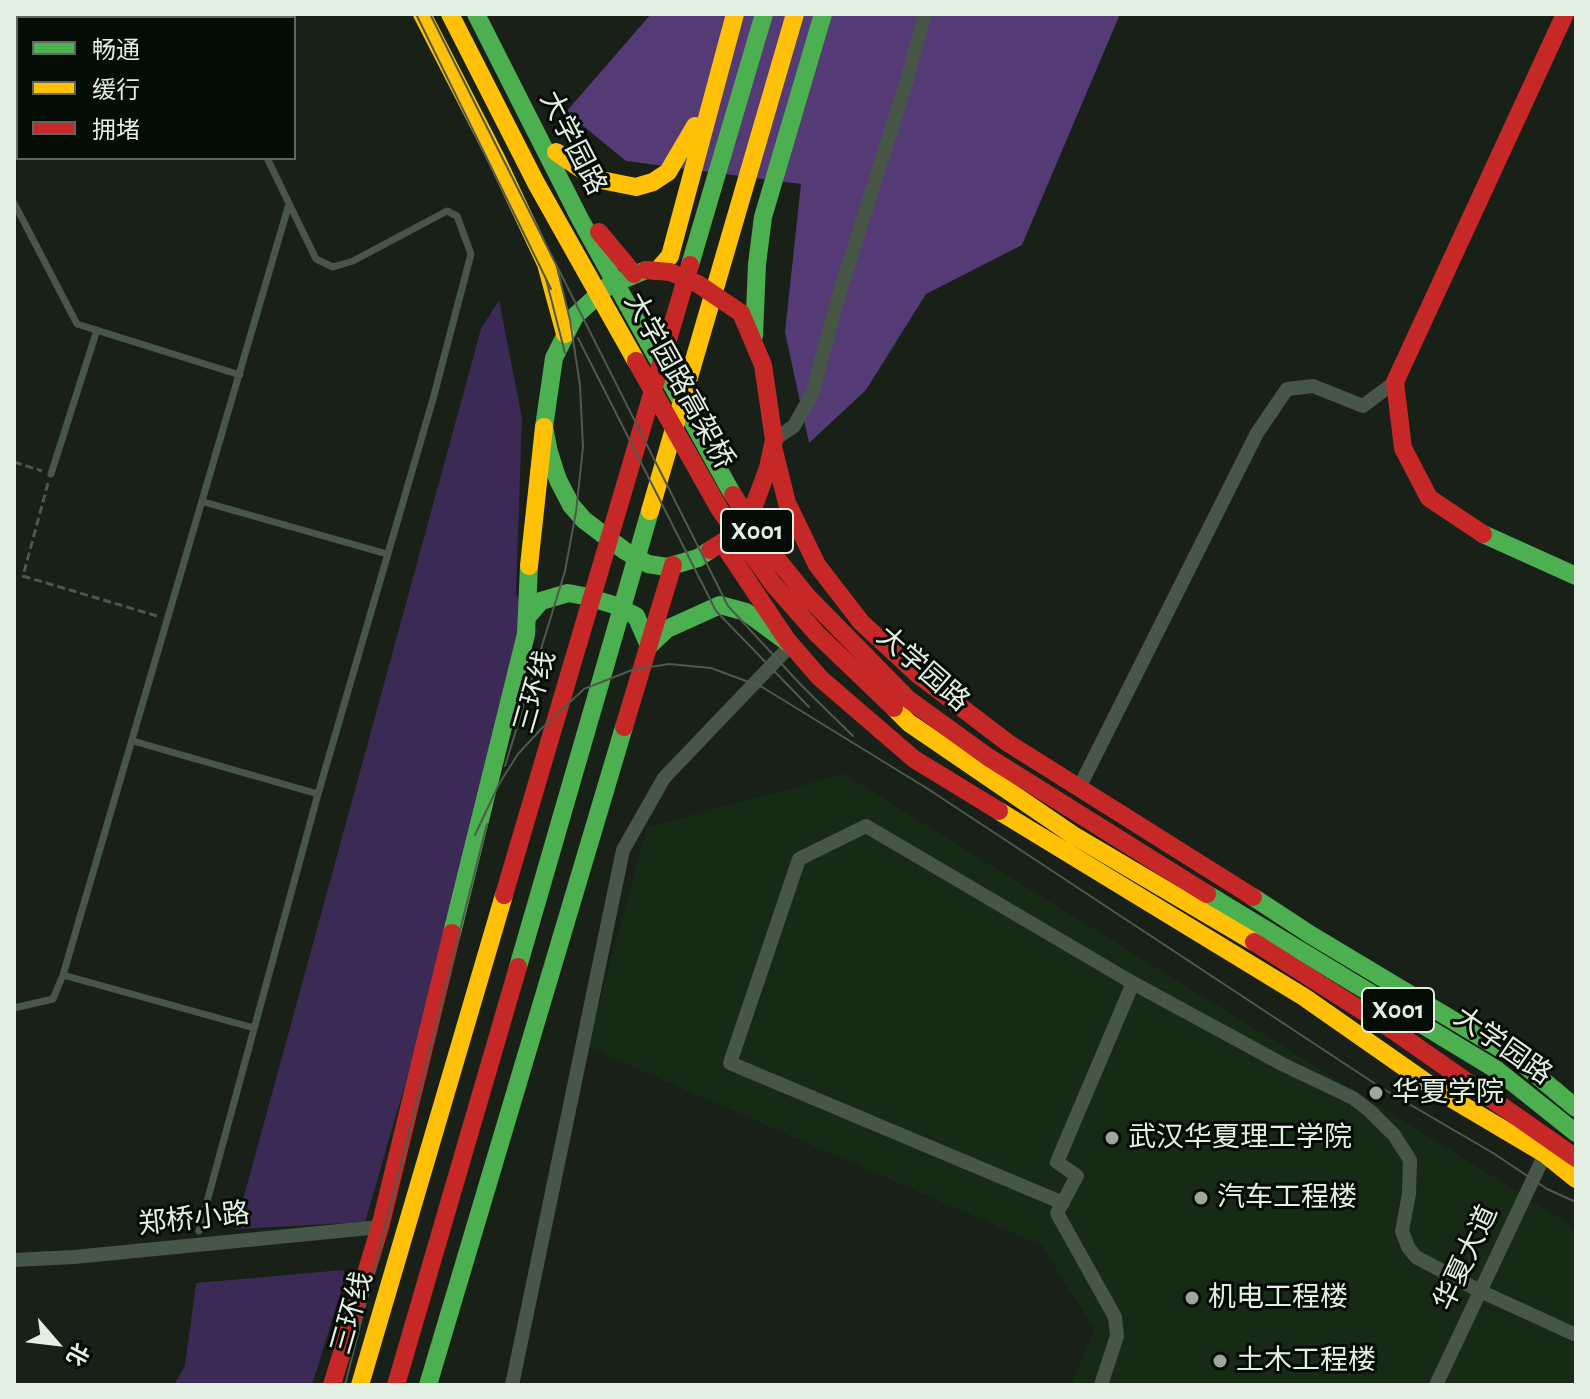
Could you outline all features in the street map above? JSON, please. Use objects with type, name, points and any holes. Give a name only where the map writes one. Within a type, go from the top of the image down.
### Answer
[{"type":"main road","points":[[422,14],[546,264],[565,334]]},
{"type":"main road","name":"大学园路高架桥","points":[[450,14],[536,183],[712,497],[773,584],[817,634],[909,723],[1073,835],[1208,904]]},
{"type":"main road","name":"大学园路","points":[[476,14],[580,219],[699,437],[769,549],[806,595],[889,680],[951,731],[1208,904],[1277,948],[1497,1070],[1569,1128]]},
{"type":"main road","name":"大学园路","points":[[486,14],[602,237],[634,274]]},
{"type":"main road","points":[[657,271],[670,256],[735,14]]},
{"type":"main road","name":"三环线","points":[[360,1385],[764,14]]},
{"type":"main road","points":[[396,1385],[795,14]]},
{"type":"main road","points":[[754,339],[757,264],[763,217],[823,14]]},
{"type":"main road","points":[[1565,14],[1395,382],[1403,448],[1429,498],[1477,531],[1576,576]]},
{"type":"main road","points":[[556,152],[596,179],[636,187],[653,182],[668,172],[716,85]]},
{"type":"main road","points":[[332,1385],[380,1227],[522,649],[554,358],[565,334],[586,304],[608,286],[646,270],[670,272],[698,284],[741,313],[763,365],[774,444],[787,503],[817,565],[861,622],[916,673],[966,712],[1079,788],[1235,884],[1311,935],[1516,1058],[1574,1102],[1569,1128],[1548,1147]]},
{"type":"main road","points":[[544,427],[558,480],[571,505],[584,520],[648,564],[673,565],[698,558],[723,544],[743,523],[755,503],[774,444]]},
{"type":"main road","name":"X001","points":[[723,544],[791,645],[820,678],[914,759],[1304,997],[1437,1090],[1548,1147]]},
{"type":"main road","points":[[428,1385],[673,565]]},
{"type":"main road","points":[[527,617],[541,601],[568,593],[584,596],[636,616],[649,646]]},
{"type":"main road","points":[[649,646],[667,629],[720,605],[746,612],[791,645]]},
{"type":"main road","points":[[1235,884],[1277,948],[1304,997]]},
{"type":"main road","points":[[1277,948],[1397,1033],[1548,1147],[1576,1179]]},
{"type":"main road","points":[[1548,1147],[1576,1158]]},
{"type":"street","points":[[774,444],[794,426],[812,394],[838,298],[925,14]]},
{"type":"street","points":[[1079,788],[1257,433],[1287,389],[1313,386],[1363,406],[1395,382]]},
{"type":"street","points":[[512,1385],[623,850],[664,778],[791,645]]},
{"type":"street","points":[[1063,1203],[730,1063],[799,859],[866,826],[1133,983],[1282,1064],[1353,1098],[1394,1135],[1410,1160],[1409,1194],[1402,1231],[1416,1257],[1480,1291],[1576,1335]]},
{"type":"street","points":[[1101,1385],[1117,1336],[1115,1317],[1057,1213],[1077,1176],[1057,1162],[1133,983]]},
{"type":"street","name":"华夏大道","points":[[1436,1385],[1548,1147]]},
{"type":"street","name":"郑桥小路","points":[[14,1260],[74,1257],[380,1227]]},
{"type":"lane","points":[[199,1231],[318,794],[433,399],[471,254],[457,216],[447,211],[353,261],[333,267],[316,259],[268,160]]},
{"type":"lane","points":[[14,203],[77,324],[240,375]]},
{"type":"lane","points":[[14,1008],[53,999],[63,975],[289,204]]},
{"type":"lane","points":[[51,474],[97,330]]},
{"type":"lane","points":[[204,502],[387,554]]},
{"type":"lane","points":[[133,741],[318,794]]},
{"type":"lane","points":[[63,975],[254,1028]]},
{"type":"path","points":[[14,462],[51,474],[23,576],[169,620]]},
{"type":"shaded area","points":[[651,14],[1120,14],[1022,245],[926,294],[866,390],[809,443],[785,332],[801,184],[626,161],[566,112]]},
{"type":"shaded area","points":[[499,300],[522,418],[516,594],[537,631],[365,1222],[235,1229],[481,329]]},
{"type":"shaded area","name":"武汉华夏理工学院","points":[[844,774],[1576,1228],[1576,1385],[1071,1385],[1094,1329],[1042,1246],[587,1047],[647,827]]},
{"type":"shaded area","points":[[344,1270],[343,1285],[312,1385],[174,1385],[185,1366],[196,1283]]},
{"type":"tram line","points":[[416,14],[551,289]]},
{"type":"tram line","points":[[430,14],[728,606],[853,736]]},
{"type":"tram line","points":[[505,766],[565,571],[576,512],[583,447],[580,385],[570,320],[558,271]]},
{"type":"tram line","points":[[546,279],[565,353]]},
{"type":"tram line","points":[[578,338],[716,611],[809,707]]},
{"type":"tram line","points":[[475,835],[499,784],[518,754],[584,689],[632,670],[669,664],[711,668],[762,687],[928,789],[1380,1087],[1493,1153],[1547,1189],[1576,1202]]},
{"type":"tram line","points":[[345,1385],[487,824]]},
{"type":"traffic: fast","points":[[476,14],[580,219],[733,495]]},
{"type":"traffic: fast","points":[[690,265],[764,14]]},
{"type":"traffic: fast","points":[[754,336],[757,264],[763,217],[823,14]]},
{"type":"traffic: fast","points":[[646,270],[608,286],[575,316],[554,358],[544,427],[549,452],[558,480],[571,505],[584,520],[625,551],[648,564],[667,567],[698,558],[710,550]]},
{"type":"traffic: fast","points":[[518,967],[650,511]]},
{"type":"traffic: fast","points":[[1483,534],[1576,576]]},
{"type":"traffic: fast","points":[[452,933],[526,634],[529,566]]},
{"type":"traffic: fast","points":[[527,617],[541,601],[568,593],[584,596],[636,616],[649,646],[667,629],[720,605],[746,612],[791,645]]},
{"type":"traffic: fast","points":[[428,1385],[624,727]]},
{"type":"traffic: fast","points":[[1207,894],[1497,1070],[1576,1133]]},
{"type":"traffic: fast","points":[[1253,897],[1516,1058],[1576,1108]]},
{"type":"traffic: slow","points":[[146,16],[149,14]]},
{"type":"traffic: slow","points":[[422,14],[546,264],[565,334]]},
{"type":"traffic: slow","points":[[450,14],[536,183],[636,361]]},
{"type":"traffic: slow","points":[[657,271],[670,256],[735,14]]},
{"type":"traffic: slow","points":[[650,511],[795,14]]},
{"type":"traffic: slow","points":[[556,152],[596,179],[636,187],[653,182],[668,172],[695,126]]},
{"type":"traffic: slow","points":[[529,566],[544,427]]},
{"type":"traffic: slow","points":[[894,708],[909,723],[1073,835],[1254,942]]},
{"type":"traffic: slow","points":[[999,811],[1304,997],[1437,1090],[1545,1154],[1576,1179]]},
{"type":"traffic: slow","points":[[360,1385],[504,895]]},
{"type":"traffic: jam","points":[[1483,534],[1429,498],[1403,448],[1395,382],[1565,14]]},
{"type":"traffic: jam","points":[[599,232],[634,274]]},
{"type":"traffic: jam","points":[[504,895],[690,265]]},
{"type":"traffic: jam","points":[[646,270],[670,272],[698,284],[741,313],[763,365],[774,440],[768,468],[755,503],[732,536],[710,550]]},
{"type":"traffic: jam","points":[[636,361],[720,510],[773,584],[817,634],[894,708]]},
{"type":"traffic: jam","points":[[773,447],[787,503],[817,565],[861,622],[916,673],[1008,743],[1253,897]]},
{"type":"traffic: jam","points":[[733,495],[769,549],[806,595],[908,699],[988,757],[1207,894]]},
{"type":"traffic: jam","points":[[723,544],[787,640],[820,678],[914,759],[999,811]]},
{"type":"traffic: jam","points":[[624,727],[673,565]]},
{"type":"traffic: jam","points":[[332,1385],[380,1227],[452,933]]},
{"type":"traffic: jam","points":[[1254,942],[1397,1033],[1576,1158]]},
{"type":"traffic: jam","points":[[396,1385],[518,967]]},
{"type":"place","name":"华夏学院","points":[[1376,1093]]},
{"type":"place","name":"武汉华夏理工学院","points":[[1112,1138]]},
{"type":"place","name":"汽车工程楼","points":[[1201,1198]]},
{"type":"place","name":"机电工程楼","points":[[1192,1298]]},
{"type":"place","name":"土木工程楼","points":[[1220,1361]]}]
